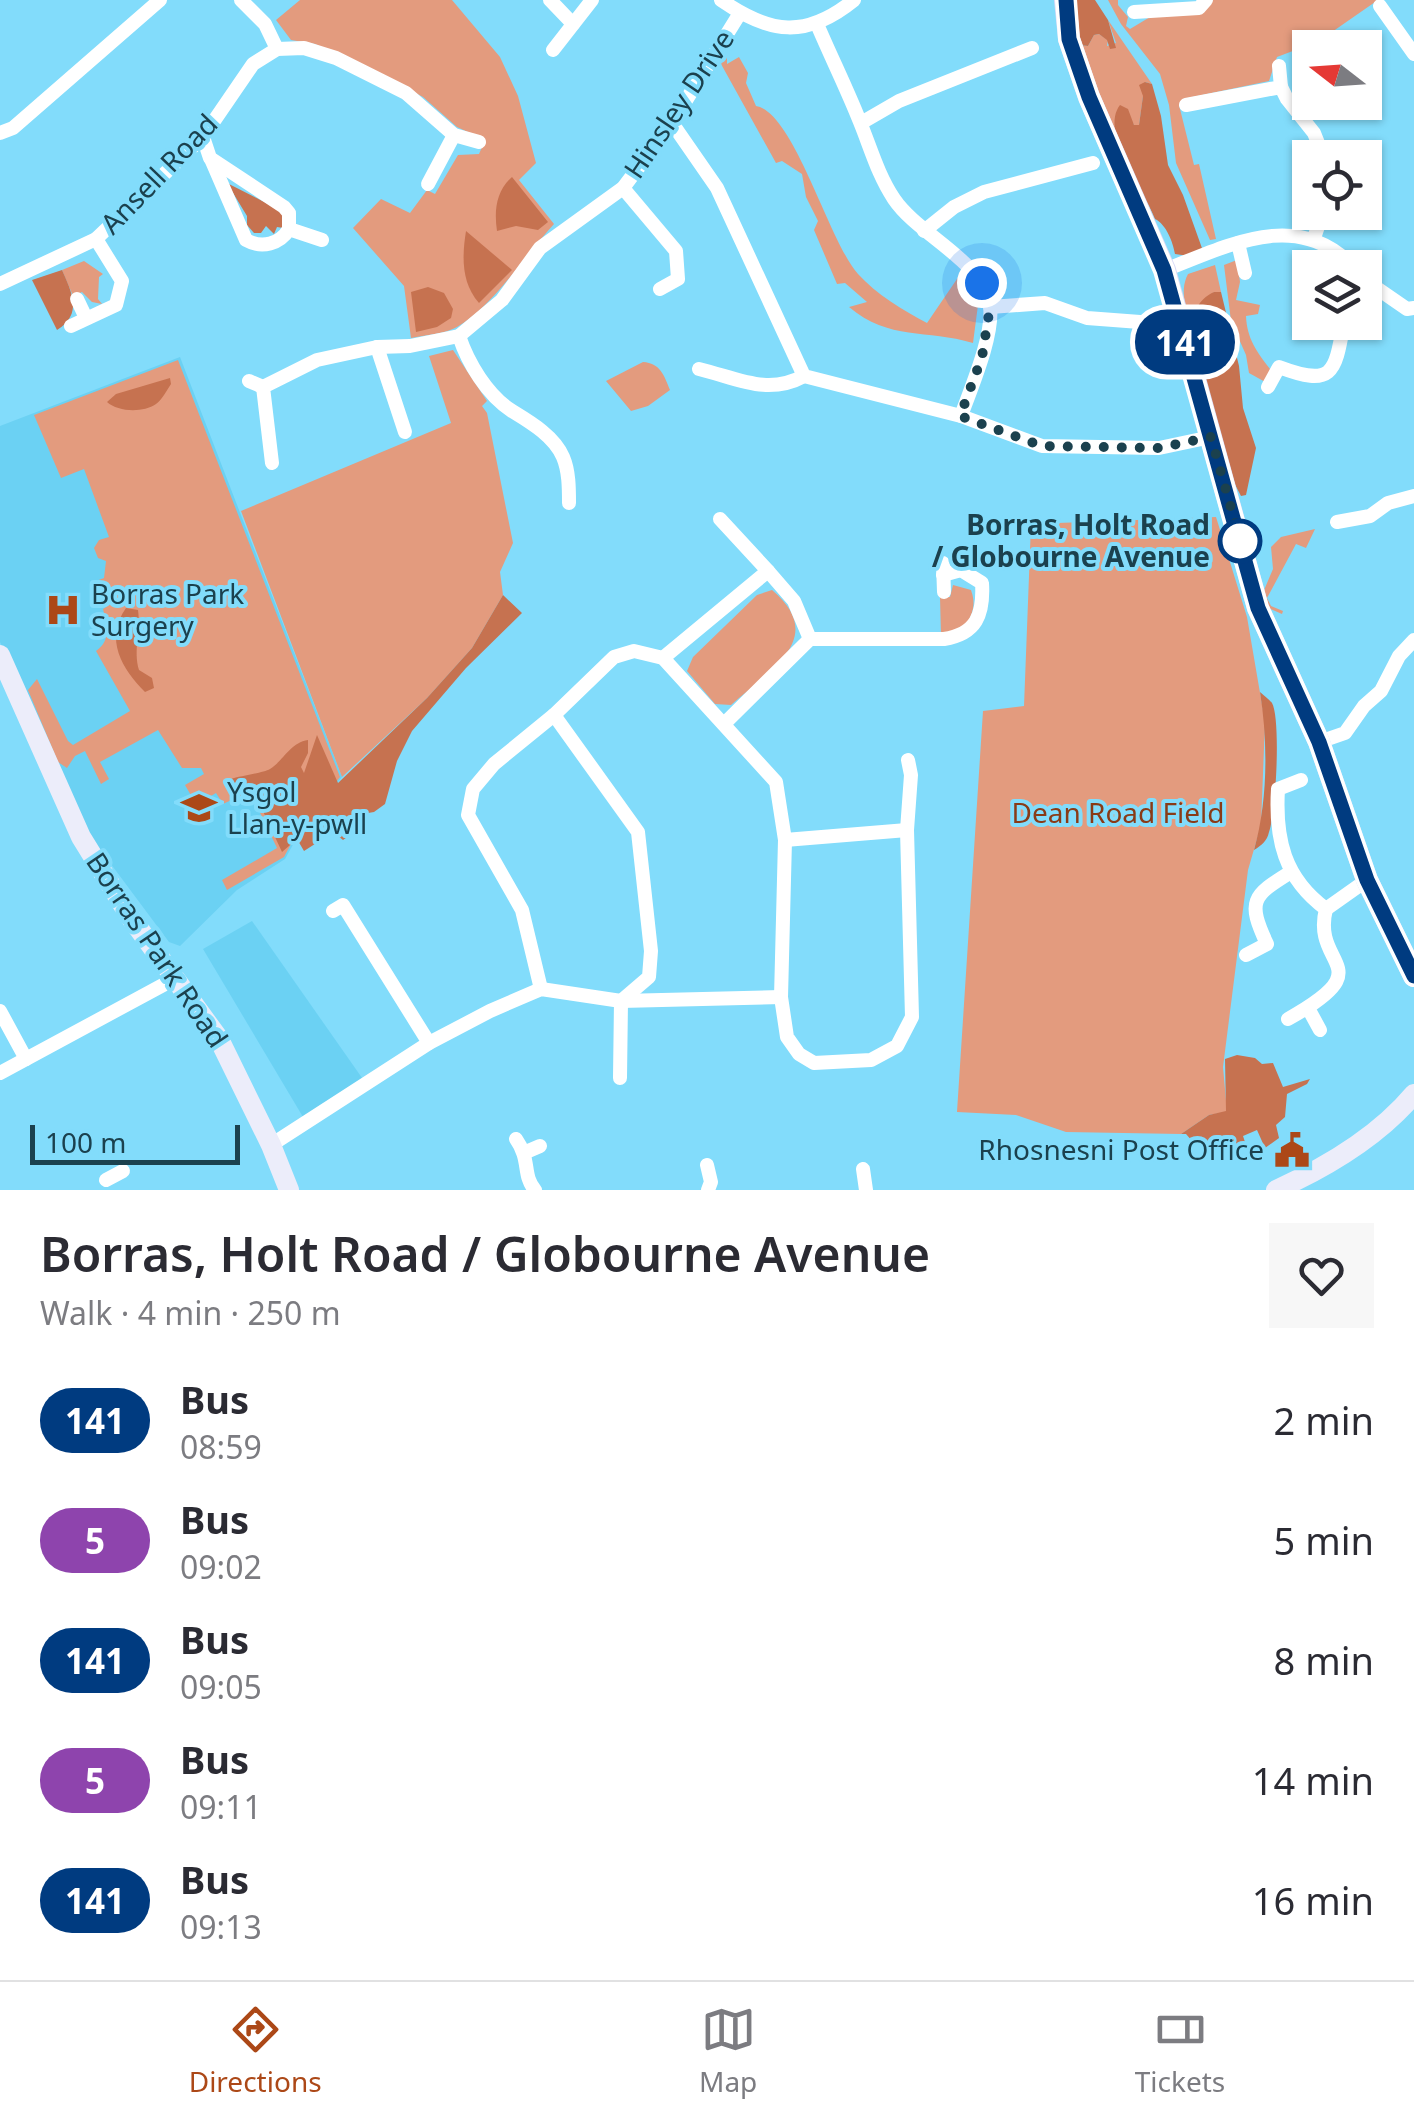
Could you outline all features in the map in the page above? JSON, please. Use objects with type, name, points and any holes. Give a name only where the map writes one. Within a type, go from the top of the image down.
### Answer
[{"type":"main road","points":[[1066,0],[1069,39],[1089,97],[1164,270],[1258,608],[1319,742],[1367,880],[1414,976]]},
{"type":"street","points":[[0,133],[26,118],[160,0]]},
{"type":"street","points":[[241,0],[265,24],[277,49],[304,48],[336,58],[406,94],[454,135],[479,142]]},
{"type":"street","points":[[550,0],[573,24]]},
{"type":"street","points":[[553,50],[592,0]]},
{"type":"street","points":[[721,0],[740,13],[788,29],[817,24],[854,0]]},
{"type":"street","points":[[1134,12],[1200,8],[1206,0]]},
{"type":"street","points":[[1380,6],[1414,54]]},
{"type":"street","name":"Hinsley Drive","points":[[272,463],[256,384],[317,360],[458,336],[502,300],[540,248],[623,188],[672,123],[740,13]]},
{"type":"street","points":[[817,24],[877,169],[896,202],[982,283],[990,307],[982,357],[960,416]]},
{"type":"street","points":[[861,123],[1014,47],[1032,48]]},
{"type":"street","name":"Ansell Road","points":[[0,284],[96,239],[202,137],[253,64],[277,49]]},
{"type":"street","points":[[1279,66],[1286,99],[1317,140]]},
{"type":"street","points":[[1186,104],[1281,87]]},
{"type":"street","points":[[672,123],[717,188],[804,376]]},
{"type":"street","points":[[428,184],[454,135]]},
{"type":"street","points":[[202,137],[210,158],[246,240],[258,246],[277,242],[289,228],[289,213],[210,158]]},
{"type":"street","points":[[924,232],[954,206],[984,192],[1093,163]]},
{"type":"street","points":[[623,188],[676,251],[678,279],[660,290]]},
{"type":"street","points":[[289,228],[322,240]]},
{"type":"street","points":[[1314,238],[1317,230]]},
{"type":"street","points":[[1164,270],[1262,235],[1314,238],[1330,250]]},
{"type":"street","points":[[71,326],[116,305],[122,281],[96,239]]},
{"type":"street","points":[[1238,243],[1245,272]]},
{"type":"street","points":[[1382,295],[1407,309],[1414,308]]},
{"type":"street","points":[[77,299],[86,318]]},
{"type":"street","points":[[990,307],[1046,303],[1087,318],[1122,315],[1140,322]]},
{"type":"street","points":[[458,336],[482,380],[510,410],[541,430],[562,454],[569,503]]},
{"type":"street","points":[[1268,387],[1274,362],[1308,378],[1322,375],[1335,365],[1342,340]]},
{"type":"street","points":[[377,347],[405,432]]},
{"type":"street","points":[[718,354],[719,374]]},
{"type":"street","points":[[700,369],[768,387],[785,386],[804,376],[960,416],[1042,446],[1158,448],[1211,437]]},
{"type":"street","points":[[1348,501],[1344,520],[1370,516],[1388,504],[1414,496]]},
{"type":"street","points":[[721,519],[794,601],[810,639]]},
{"type":"street","points":[[726,724],[810,639],[963,636],[976,621],[983,602],[982,583],[961,570],[943,569],[944,592]]},
{"type":"street","points":[[663,658],[768,570]]},
{"type":"street","points":[[1319,742],[1345,733],[1364,706],[1381,691],[1393,654],[1414,640]]},
{"type":"street","points":[[541,990],[522,910],[468,815],[473,788],[494,764],[554,715],[614,657],[634,651],[663,658],[776,782],[785,840],[781,997],[787,1037],[799,1054],[814,1063],[870,1060],[897,1046],[912,1017],[907,830],[915,769]]},
{"type":"street","name":"Borras Park Road","points":[[0,656],[5,683],[81,837],[131,918],[219,1039],[271,1145],[288,1190]]},
{"type":"street","points":[[554,715],[638,832],[651,952],[649,977],[621,1000]]},
{"type":"street","points":[[1301,780],[1278,789],[1276,825],[1291,872],[1307,894],[1326,909]]},
{"type":"street","points":[[785,840],[907,830]]},
{"type":"street","points":[[1246,955],[1268,944],[1255,919],[1254,903],[1262,890],[1291,872]]},
{"type":"street","points":[[1288,1019],[1333,990],[1339,978],[1338,963],[1323,921],[1326,909],[1367,880]]},
{"type":"street","points":[[343,904],[429,1043]]},
{"type":"street","points":[[0,1073],[176,978]]},
{"type":"street","points":[[271,1145],[429,1043],[541,990],[621,1000],[781,997]]},
{"type":"street","points":[[621,1000],[621,1078]]},
{"type":"street","points":[[1308,1008],[1320,1030]]},
{"type":"street","points":[[0,1011],[26,1059]]},
{"type":"street","points":[[1287,1188],[1391,1121],[1414,1094]]},
{"type":"street","points":[[527,1146],[528,1182],[535,1190]]},
{"type":"street","points":[[707,1165],[715,1186]]},
{"type":"street","points":[[863,1170],[866,1190]]},
{"type":"shaded area","points":[[1072,0],[1095,0],[1108,20],[1116,48],[1110,49],[1099,34],[1094,35],[1088,46],[1079,45]]},
{"type":"shaded area","points":[[1152,84],[1168,165],[1203,251],[1189,256],[1175,254],[1168,234],[1155,219],[1126,161],[1115,130],[1120,105],[1128,109],[1134,125],[1139,125],[1143,96],[1139,85]]},
{"type":"shaded area","points":[[512,177],[548,222],[538,230],[516,226],[497,231],[497,202]]},
{"type":"shaded area","points":[[227,183],[282,211],[283,228],[277,227],[274,234],[266,226],[261,233],[254,233]]},
{"type":"shaded area","points":[[466,231],[512,270],[479,303],[464,269]]},
{"type":"shaded area","points":[[62,270],[72,295],[73,310],[57,330],[32,280]]},
{"type":"shaded area","points":[[428,287],[444,293],[453,309],[451,318],[437,327],[416,332],[411,292]]},
{"type":"shaded area","points":[[1214,292],[1221,292],[1239,366],[1243,408],[1256,448],[1246,495],[1241,496],[1227,469],[1194,331],[1197,308]]},
{"type":"shaded area","points":[[180,357],[342,777],[300,832],[285,859],[237,890],[180,946],[169,942],[93,840],[0,642],[0,426]]},
{"type":"shaded area","points":[[170,378],[164,395],[151,407],[124,409],[107,402],[116,394]]},
{"type":"shaded area","points":[[503,595],[522,613],[466,668],[412,731],[397,761],[385,804],[362,814],[357,830],[343,840],[338,836],[339,818],[318,842],[304,851],[297,839],[282,852],[255,794],[248,790],[235,796],[229,790],[231,779],[270,769],[296,745],[308,740],[308,753],[301,767],[304,773],[317,735],[338,783],[427,698],[472,648]]},
{"type":"shaded area","points":[[126,608],[138,610],[137,663],[139,670],[152,678],[154,688],[145,692],[129,674],[116,642],[116,631]]},
{"type":"shaded area","points":[[1260,692],[1275,712],[1276,766],[1269,832],[1254,850],[1265,771]]},
{"type":"shaded area","points":[[252,921],[367,1085],[306,1122],[203,949]]},
{"type":"shaded area","points":[[1237,1055],[1255,1058],[1262,1064],[1273,1063],[1283,1087],[1310,1079],[1287,1094],[1285,1117],[1276,1125],[1279,1138],[1265,1148],[1257,1130],[1243,1136],[1245,1142],[1237,1145],[1221,1138],[1202,1145],[1193,1142],[1181,1134],[1209,1115],[1226,1111],[1225,1059]]},
{"type":"green space","points":[[300,0],[452,0],[500,57],[518,96],[536,163],[519,180],[554,224],[496,294],[452,329],[411,338],[404,286],[353,228],[381,199],[410,213],[427,190],[435,194],[458,155],[479,154],[485,140],[457,127],[423,97],[393,81],[315,44],[291,40],[276,20]]},
{"type":"green space","points":[[1108,0],[1118,0],[1130,29],[1150,17],[1208,6],[1213,0],[1378,0],[1335,30],[1292,30],[1292,51],[1277,57],[1269,81],[1183,99],[1179,105],[1194,165],[1199,164],[1216,239],[1210,240],[1176,163],[1169,105],[1160,74],[1121,24]]},
{"type":"green space","points":[[1108,20],[1152,84],[1145,82],[1139,125],[1134,125],[1129,117],[1114,134],[1079,45],[1088,46],[1094,35],[1099,34],[1108,40],[1107,46],[1116,43]]},
{"type":"green space","points":[[727,57],[727,64],[739,57],[748,73],[746,83],[756,106],[770,114],[784,130],[858,274],[891,302],[927,323],[959,276],[978,305],[973,343],[894,330],[849,307],[867,302],[845,283],[837,284],[814,230],[818,221],[806,197],[802,174],[782,161],[776,163],[721,64]]},
{"type":"green space","points":[[1237,260],[1240,282],[1236,300],[1260,305],[1258,314],[1246,316],[1251,338],[1270,369],[1267,383],[1249,373],[1246,355],[1231,321],[1224,265]]},
{"type":"green space","points":[[84,261],[103,274],[99,277],[98,299],[102,304],[92,302],[82,292],[73,296],[62,270]]},
{"type":"green space","points":[[1215,265],[1221,292],[1214,292],[1193,321],[1194,331],[1185,302],[1185,281],[1188,274]]},
{"type":"green space","points":[[453,350],[487,401],[482,406],[487,413],[513,543],[500,572],[503,595],[472,648],[427,698],[342,777],[241,511],[451,423],[429,356]]},
{"type":"green space","points":[[178,360],[340,777],[298,831],[284,857],[227,890],[222,880],[277,848],[252,796],[246,793],[223,804],[216,793],[204,800],[210,812],[203,816],[185,785],[204,774],[201,768],[182,768],[158,730],[100,762],[109,779],[101,784],[85,751],[75,756],[67,768],[58,762],[28,690],[37,679],[73,745],[130,711],[96,651],[106,638],[103,609],[112,603],[96,581],[104,578],[106,561],[98,558],[94,548],[99,540],[109,537],[84,469],[61,478],[34,415]]},
{"type":"green space","points":[[643,362],[657,367],[670,390],[648,406],[631,411],[606,381]]},
{"type":"green space","name":"Dean Road Field","points":[[1216,517],[1247,617],[1265,722],[1261,825],[1248,870],[1223,1067],[1227,1112],[1209,1115],[1181,1134],[1066,1132],[1016,1115],[957,1112],[983,711],[1024,706],[1031,524]]},
{"type":"green space","points":[[1315,529],[1306,548],[1296,544],[1267,598],[1282,614],[1268,608],[1262,595],[1273,569],[1271,547],[1281,537]]},
{"type":"green space","points":[[953,585],[971,590],[972,612],[967,625],[941,636],[940,597],[950,597]]},
{"type":"green space","points":[[772,590],[788,607],[795,623],[794,639],[787,653],[731,705],[715,704],[687,671],[693,657],[757,595]]},
{"type":"bus line","name":"141","points":[[1066,0],[1069,39],[1089,97],[1164,270],[1258,608],[1319,742],[1367,880],[1414,976]]},
{"type":"place","name":"Borras, Holt Road / Globourne Avenue","points":[[1240,541]]},
{"type":"place","name":"Borras Park Surgery","points":[[63,610]]},
{"type":"place","name":"Ysgol Llan-y-pwll","points":[[199,808]]},
{"type":"place","name":"Rhosnesni Post Office","points":[[1292,1150]]},
{"type":"route","points":[[982,283],[990,307],[982,357],[960,416],[1042,446],[1158,448],[1211,437],[1242,547],[1240,541]]}]
